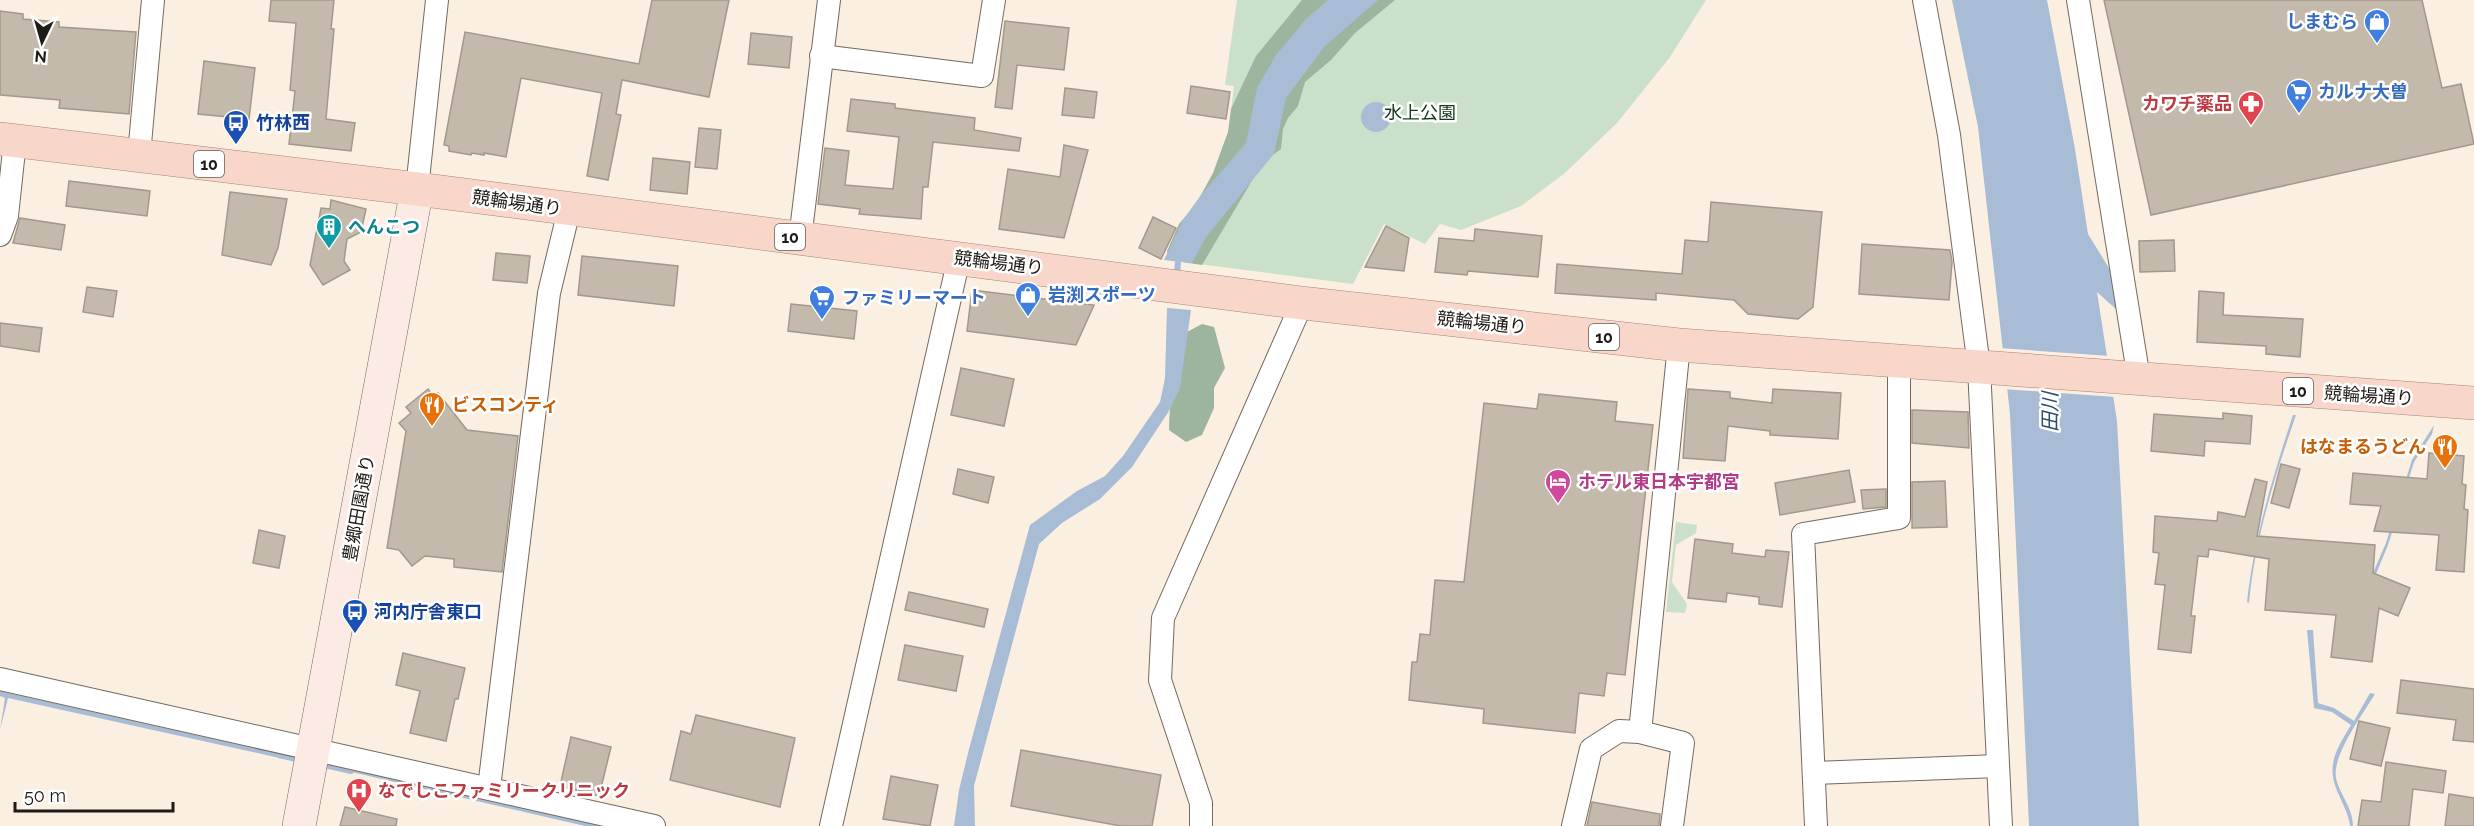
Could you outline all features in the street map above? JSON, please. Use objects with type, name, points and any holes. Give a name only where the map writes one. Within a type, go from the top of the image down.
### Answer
[{"type":"main road","name":"競輪場通り","points":[[7,140],[417,189],[1302,303],[1679,345],[1990,368]]},
{"type":"main road","name":"10","points":[[1990,368],[2130,379]]},
{"type":"main road","name":"競輪場通り","points":[[2130,379],[2474,403]]},
{"type":"street","points":[[139,155],[153,0]]},
{"type":"street","points":[[417,189],[437,0]]},
{"type":"street","points":[[800,239],[820,56],[829,0]]},
{"type":"street","points":[[820,56],[982,76],[994,0]]},
{"type":"street","points":[[1924,0],[1990,368],[2001,826]]},
{"type":"street","points":[[2078,0],[2130,379]]},
{"type":"street","points":[[0,235],[7,216],[7,140]]},
{"type":"street","name":"豊郷田園通り","points":[[299,826],[417,189]]},
{"type":"street","points":[[489,788],[549,293],[569,210]]},
{"type":"street","points":[[831,826],[959,258]]},
{"type":"street","points":[[1201,826],[1201,803],[1160,680],[1163,618],[1302,303]]},
{"type":"street","points":[[1640,732],[1679,345]]},
{"type":"street","points":[[1816,826],[1803,534],[1899,518],[1899,361]]},
{"type":"street","points":[[0,679],[654,826]]},
{"type":"street","points":[[1574,826],[1591,748],[1619,731],[1640,732],[1683,743],[1672,826]]},
{"type":"street","points":[[1814,773],[1998,766]]},
{"type":"green space","points":[[1237,0],[1328,0],[1224,169],[1234,86],[1225,85]]},
{"type":"green space","points":[[1302,0],[1395,0],[1355,33],[1331,60],[1305,82],[1298,106],[1288,118],[1283,129],[1281,149],[1263,162],[1202,265],[1169,260],[1167,251],[1179,224],[1196,204],[1213,173],[1228,132],[1231,109],[1256,56]]},
{"type":"green space","name":"水上公園","points":[[1378,0],[1706,0],[1670,57],[1617,123],[1565,173],[1521,206],[1461,230],[1440,224],[1425,244],[1384,224],[1353,284],[1192,263],[1206,237],[1274,154],[1286,98]]},
{"type":"green space","points":[[1202,324],[1214,327],[1225,368],[1214,388],[1214,408],[1202,435],[1186,442],[1169,430],[1172,392],[1187,332]]},
{"type":"green space","points":[[1676,522],[1697,525],[1696,533],[1676,545],[1672,582],[1687,604],[1685,613],[1666,612]]},
{"type":"water","points":[[1328,0],[1378,0],[1325,46],[1286,98],[1274,154],[1206,237],[1192,263],[1164,260],[1183,220],[1201,195],[1246,143],[1257,88],[1276,55],[1306,19]]},
{"type":"water","name":"田川","points":[[1952,0],[2047,0],[2075,149],[2088,234],[2112,273],[2118,311],[2097,292],[2117,421],[2139,826],[2029,826],[2010,414],[1978,127]]},
{"type":"water","points":[[1376,102],[1382,103],[1390,111],[1390,123],[1382,131],[1376,132],[1370,131],[1362,123],[1361,117],[1362,111],[1370,103]]},
{"type":"water","points":[[1167,308],[1191,310],[1180,388],[1169,411],[1132,467],[1100,499],[1062,523],[1039,544],[974,786],[975,826],[954,826],[959,790],[969,749],[1030,525],[1077,491],[1105,476],[1123,456],[1160,402],[1165,378]]},
{"type":"water","points":[[2293,415],[2296,415],[2273,484],[2261,531],[2249,603],[2247,602],[2250,578],[2259,531]]},
{"type":"water","points":[[2434,425],[2432,434],[2414,462],[2388,545],[2369,591],[2366,589],[2386,543],[2412,460]]},
{"type":"water","points":[[2307,630],[2313,630],[2318,703],[2334,708],[2354,721],[2370,693],[2375,694],[2343,747],[2336,769],[2336,778],[2351,813],[2353,826],[2350,826],[2333,775],[2334,758],[2351,725],[2332,712],[2314,708]]},
{"type":"water","points":[[0,691],[285,755],[284,759],[8,698],[0,730],[5,698],[0,696]]},
{"type":"water","points":[[343,767],[602,826],[585,826],[343,770]]},
{"type":"pier","points":[[1999,348],[2110,356],[2116,397],[2003,389]]},
{"type":"building","points":[[271,0],[334,0],[331,29],[334,29],[326,119],[355,123],[351,151],[289,144],[295,91],[290,90],[296,23],[269,21]]},
{"type":"building","points":[[652,0],[729,0],[709,97],[622,80],[616,114],[621,115],[608,180],[587,176],[602,93],[521,78],[506,157],[449,151],[449,146],[444,145],[465,32],[639,64]]},
{"type":"building","name":"カルナ大曽","points":[[2104,0],[2422,0],[2442,88],[2461,84],[2474,144],[2151,215]]},
{"type":"building","points":[[0,11],[23,14],[23,19],[59,22],[59,27],[136,32],[129,114],[59,108],[60,100],[0,95]]},
{"type":"building","points":[[1005,21],[1069,28],[1064,70],[1017,65],[1012,109],[995,107]]},
{"type":"building","points":[[751,33],[792,37],[789,68],[748,64]]},
{"type":"building","points":[[204,61],[255,68],[249,119],[198,114]]},
{"type":"building","points":[[1191,86],[1230,92],[1226,119],[1187,113]]},
{"type":"building","points":[[1065,88],[1097,92],[1094,118],[1062,115]]},
{"type":"building","points":[[851,99],[895,104],[895,108],[975,118],[974,130],[1021,138],[1019,151],[933,142],[928,187],[923,187],[921,219],[859,214],[860,209],[818,204],[825,148],[849,151],[845,185],[893,189],[899,137],[847,131]]},
{"type":"building","points":[[699,128],[721,130],[717,169],[695,167]]},
{"type":"building","points":[[1064,145],[1088,150],[1064,238],[999,229],[1008,169],[1060,177]]},
{"type":"building","points":[[653,158],[690,162],[687,194],[650,190]]},
{"type":"building","points":[[69,181],[150,191],[147,216],[66,206]]},
{"type":"building","points":[[230,192],[287,199],[278,248],[271,265],[222,255]]},
{"type":"building","name":"へんこつ","points":[[331,200],[366,209],[361,232],[347,239],[344,261],[350,270],[323,285],[310,265],[321,208],[330,209]]},
{"type":"building","points":[[1711,202],[1822,212],[1813,307],[1798,319],[1748,314],[1734,300],[1656,293],[1656,300],[1555,293],[1557,264],[1682,274],[1685,240],[1708,242]]},
{"type":"building","points":[[1153,217],[1176,228],[1161,259],[1139,248]]},
{"type":"building","points":[[20,218],[65,225],[61,250],[13,243]]},
{"type":"building","points":[[1386,226],[1409,238],[1404,271],[1365,267]]},
{"type":"building","points":[[1475,229],[1542,236],[1538,277],[1468,271],[1467,275],[1435,272],[1439,238],[1474,241]]},
{"type":"building","points":[[2174,240],[2175,271],[2140,272],[2139,241]]},
{"type":"building","points":[[1862,244],[1950,250],[1952,262],[1949,300],[1859,294]]},
{"type":"building","points":[[496,253],[530,256],[527,283],[493,280]]},
{"type":"building","points":[[582,256],[678,266],[674,306],[578,295]]},
{"type":"building","points":[[87,287],[117,291],[113,317],[83,312]]},
{"type":"building","name":"岩渕スポーツ","points":[[972,290],[1094,305],[1076,345],[967,331]]},
{"type":"building","points":[[2199,291],[2224,293],[2223,315],[2303,319],[2300,357],[2266,354],[2266,346],[2197,342]]},
{"type":"building","name":"ファミリーマート","points":[[791,304],[857,311],[854,339],[788,331]]},
{"type":"building","points":[[0,323],[42,328],[39,352],[0,346]]},
{"type":"building","points":[[961,368],[1014,379],[1004,426],[951,415]]},
{"type":"building","points":[[428,389],[433,396],[438,393],[467,430],[518,436],[502,572],[454,567],[454,559],[425,556],[412,566],[399,550],[387,548],[406,431],[399,423],[411,413],[406,407]]},
{"type":"building","points":[[1688,389],[1730,392],[1730,398],[1772,403],[1773,389],[1841,393],[1838,439],[1770,435],[1770,431],[1728,426],[1725,461],[1683,458]]},
{"type":"building","name":"ホテル東日本宇都宮","points":[[1539,394],[1617,402],[1615,421],[1653,425],[1625,675],[1607,673],[1604,696],[1579,693],[1575,733],[1483,723],[1484,709],[1409,700],[1412,662],[1417,662],[1420,634],[1430,635],[1435,580],[1464,582],[1484,403],[1537,409]]},
{"type":"building","points":[[1912,410],[1968,412],[1969,448],[1912,443]]},
{"type":"building","points":[[2223,413],[2252,416],[2250,444],[2205,441],[2204,456],[2151,451],[2154,414],[2223,419]]},
{"type":"building","points":[[2429,453],[2464,456],[2462,484],[2466,485],[2464,509],[2468,510],[2464,572],[2436,570],[2439,535],[2374,531],[2381,506],[2350,504],[2353,473],[2427,479]]},
{"type":"building","points":[[2281,464],[2300,469],[2289,508],[2271,503]]},
{"type":"building","points":[[958,469],[994,477],[988,503],[953,494]]},
{"type":"building","points":[[1849,470],[1855,502],[1780,515],[1775,483]]},
{"type":"building","points":[[2255,479],[2267,482],[2257,536],[2375,545],[2373,573],[2410,588],[2398,616],[2379,608],[2372,662],[2331,657],[2336,615],[2265,610],[2269,559],[2209,549],[2208,557],[2198,556],[2191,616],[2195,616],[2191,653],[2158,649],[2165,585],[2155,584],[2159,553],[2153,552],[2155,516],[2217,521],[2218,512],[2245,517]]},
{"type":"building","points":[[1945,481],[1947,527],[1912,528],[1912,482]]},
{"type":"building","points":[[1886,489],[1886,507],[1863,509],[1861,490]]},
{"type":"building","points":[[259,530],[285,536],[279,568],[253,563]]},
{"type":"building","points":[[1695,539],[1733,544],[1732,553],[1765,557],[1766,550],[1789,552],[1782,607],[1759,604],[1759,597],[1727,593],[1726,602],[1688,598]]},
{"type":"building","points":[[909,592],[988,609],[984,627],[905,610]]},
{"type":"building","points":[[905,645],[963,656],[956,691],[898,680]]},
{"type":"building","points":[[403,653],[465,668],[458,699],[455,699],[446,741],[410,733],[420,691],[396,685]]},
{"type":"building","points":[[2401,680],[2474,689],[2474,742],[2453,740],[2456,720],[2397,713]]},
{"type":"building","points":[[696,715],[795,738],[780,807],[670,780],[681,731],[691,734]]},
{"type":"building","points":[[2359,721],[2390,728],[2381,766],[2350,759]]},
{"type":"building","points":[[571,737],[611,747],[599,796],[560,786]]},
{"type":"building","points":[[1021,750],[1161,775],[1152,826],[1121,826],[1011,806]]},
{"type":"building","points":[[2386,762],[2446,771],[2443,793],[2413,789],[2409,826],[2358,826],[2362,800],[2381,802]]},
{"type":"building","points":[[891,776],[938,785],[930,826],[883,819]]},
{"type":"building","points":[[2449,794],[2474,798],[2474,826],[2445,826]]},
{"type":"building","points":[[1592,802],[1660,814],[1659,826],[1587,826]]},
{"type":"building","name":"なでしこファミリークリニック","points":[[345,807],[397,819],[396,826],[340,826]]},
{"type":"waterway","points":[[1177,276],[1181,254]]},
{"type":"waterway","points":[[279,755],[301,760]]},
{"type":"waterway","points":[[320,764],[351,771]]},
{"type":"place","name":"しまむら","points":[[2377,45]]},
{"type":"place","name":"カルナ大曽","points":[[2299,115]]},
{"type":"place","name":"カワチ薬品","points":[[2251,127]]},
{"type":"place","name":"竹林西","points":[[236,146]]},
{"type":"place","name":"へんこつ","points":[[329,250]]},
{"type":"place","name":"岩渕スポーツ","points":[[1028,318]]},
{"type":"place","name":"ファミリーマート","points":[[822,321]]},
{"type":"place","name":"ビスコンティ","points":[[432,428]]},
{"type":"place","name":"はなまるうどん","points":[[2445,470]]},
{"type":"place","name":"ホテル東日本宇都宮","points":[[1558,505]]},
{"type":"place","name":"河内庁舎東口","points":[[355,635]]},
{"type":"place","name":"なでしこファミリークリニック","points":[[359,814]]}]
